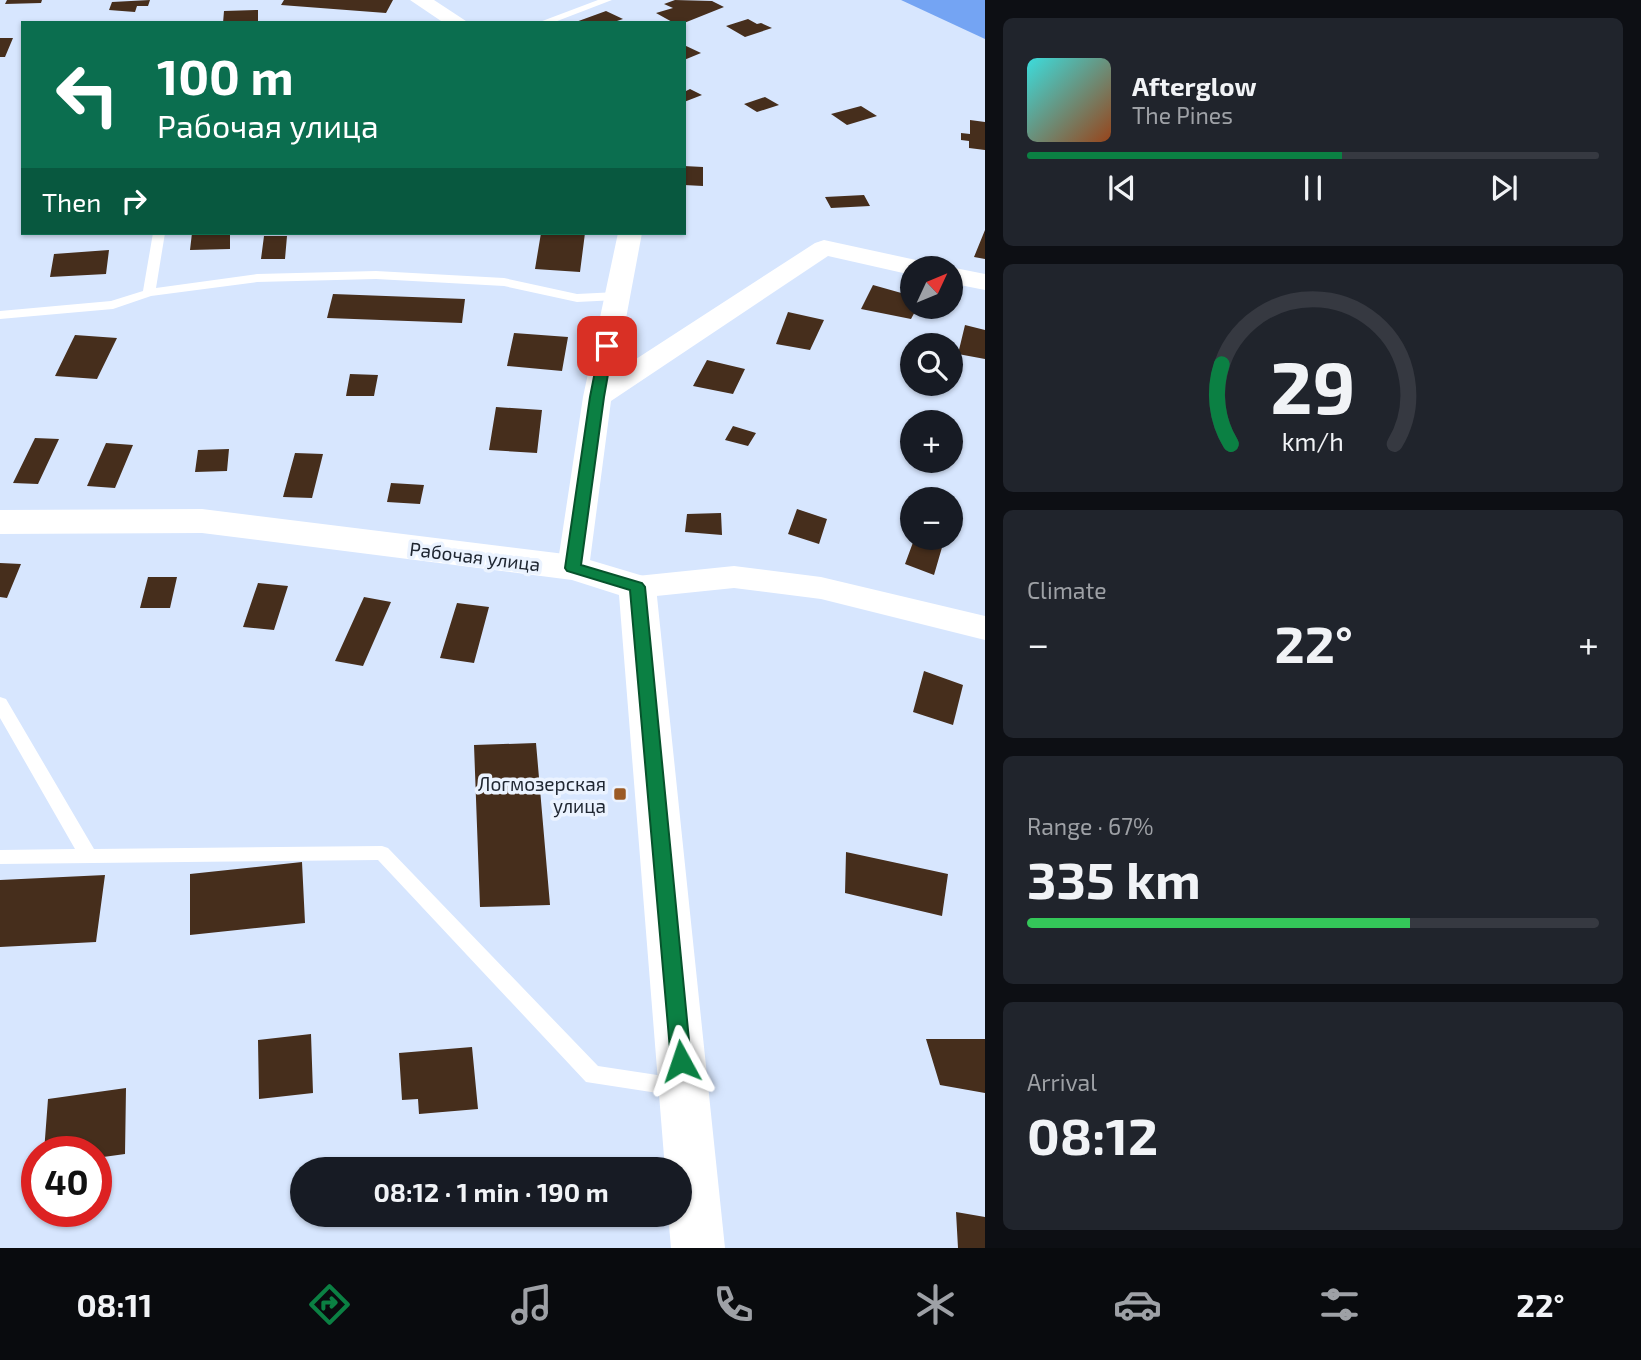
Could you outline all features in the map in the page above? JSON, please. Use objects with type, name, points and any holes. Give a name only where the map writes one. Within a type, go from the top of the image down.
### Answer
[{"type":"street","points":[[420,0],[456,21]]},
{"type":"street","points":[[573,568],[597,397],[630,235]]},
{"type":"street","points":[[597,397],[824,248],[900,265]]},
{"type":"street","points":[[963,278],[985,282]]},
{"type":"street","name":"Рабочая улица","points":[[0,522],[202,521],[573,568],[637,587],[734,577],[821,588],[985,628]]},
{"type":"street","points":[[637,587],[698,1248]]},
{"type":"lane","points":[[548,21],[607,0]]},
{"type":"lane","points":[[149,293],[159,235]]},
{"type":"lane","points":[[0,315],[113,304],[149,293],[257,278],[376,275],[504,282],[577,298],[617,296]]},
{"type":"lane","points":[[0,703],[89,856]]},
{"type":"lane","points":[[0,857],[382,853],[593,1075],[683,1088]]},
{"type":"water","points":[[901,0],[985,0],[985,39]]},
{"type":"building","points":[[7,0],[42,0],[41,3],[5,4]]},
{"type":"building","points":[[150,0],[148,6],[137,6],[135,12],[109,10],[112,2]]},
{"type":"building","points":[[284,0],[393,0],[386,13],[281,5]]},
{"type":"building","points":[[675,0],[712,1],[724,7],[686,22],[670,21],[656,13],[673,8],[664,4]]},
{"type":"building","points":[[258,10],[258,21],[223,21],[224,11]]},
{"type":"building","points":[[606,11],[623,19],[617,21],[578,21]]},
{"type":"building","points":[[748,19],[772,28],[745,37],[726,26]]},
{"type":"building","points":[[0,38],[13,38],[5,57],[0,57]]},
{"type":"building","points":[[686,46],[701,53],[686,59]]},
{"type":"building","points":[[690,89],[702,95],[686,101],[686,91]]},
{"type":"building","points":[[765,97],[779,105],[757,112],[744,104]]},
{"type":"building","points":[[861,106],[877,116],[847,125],[831,114]]},
{"type":"building","points":[[970,120],[985,122],[985,150],[969,148],[969,141],[961,140],[961,133],[970,134]]},
{"type":"building","points":[[686,166],[703,167],[703,186],[686,185]]},
{"type":"building","points":[[864,195],[870,206],[831,208],[825,197]]},
{"type":"building","points":[[985,230],[985,259],[974,257]]},
{"type":"building","points":[[192,235],[230,235],[230,249],[190,250]]},
{"type":"building","points":[[541,235],[585,235],[580,272],[535,269]]},
{"type":"building","points":[[264,236],[287,236],[285,259],[261,259]]},
{"type":"building","points":[[109,250],[106,274],[50,277],[54,254]]},
{"type":"building","points":[[873,285],[900,293],[900,317],[861,309]]},
{"type":"building","points":[[333,294],[465,299],[462,323],[327,318]]},
{"type":"building","points":[[788,312],[824,320],[810,350],[776,344]]},
{"type":"building","points":[[965,325],[985,330],[985,359],[963,355]]},
{"type":"building","points":[[514,333],[568,337],[562,371],[507,366]]},
{"type":"building","points":[[75,335],[117,338],[97,379],[55,376]]},
{"type":"building","points":[[707,360],[745,369],[733,394],[693,386]]},
{"type":"building","points":[[350,374],[378,375],[374,396],[346,396]]},
{"type":"building","points":[[496,407],[542,410],[537,453],[489,450]]},
{"type":"building","points":[[733,426],[756,433],[748,446],[725,440]]},
{"type":"building","points":[[35,438],[59,439],[38,484],[13,483]]},
{"type":"building","points":[[106,443],[133,445],[115,488],[87,486]]},
{"type":"building","points":[[229,449],[227,471],[195,472],[198,450]]},
{"type":"building","points":[[295,453],[323,454],[312,498],[283,497]]},
{"type":"building","points":[[391,483],[424,485],[420,504],[387,502]]},
{"type":"building","points":[[797,509],[827,519],[819,544],[788,534]]},
{"type":"building","points":[[721,513],[722,535],[685,532],[687,514]]},
{"type":"building","points":[[910,550],[941,550],[934,575],[905,564]]},
{"type":"building","points":[[0,563],[21,564],[7,598],[0,597]]},
{"type":"building","points":[[148,577],[177,577],[170,608],[140,608]]},
{"type":"building","points":[[258,583],[288,586],[274,630],[243,627]]},
{"type":"building","points":[[364,597],[391,602],[363,666],[335,661]]},
{"type":"building","points":[[457,603],[489,607],[474,663],[440,658]]},
{"type":"building","points":[[924,671],[963,685],[953,725],[913,712]]},
{"type":"building","points":[[536,743],[550,905],[480,907],[474,745]]},
{"type":"building","points":[[846,852],[948,874],[942,916],[845,893]]},
{"type":"building","points":[[302,862],[305,923],[190,935],[190,874]]},
{"type":"building","points":[[105,875],[96,942],[0,947],[0,880]]},
{"type":"building","points":[[311,1034],[313,1093],[259,1099],[258,1040]]},
{"type":"building","points":[[926,1039],[985,1039],[985,1093],[940,1085]]},
{"type":"building","points":[[472,1047],[478,1109],[419,1114],[418,1099],[402,1100],[399,1053]]},
{"type":"building","points":[[126,1088],[125,1154],[112,1156],[112,1136],[45,1136],[48,1099]]},
{"type":"building","points":[[956,1212],[985,1217],[985,1248],[958,1248]]},
{"type":"place","name":"Логмозерская улица","points":[[620,794]]},
{"type":"route","points":[[607,346],[597,397],[573,568],[637,587],[681,1061]]}]
